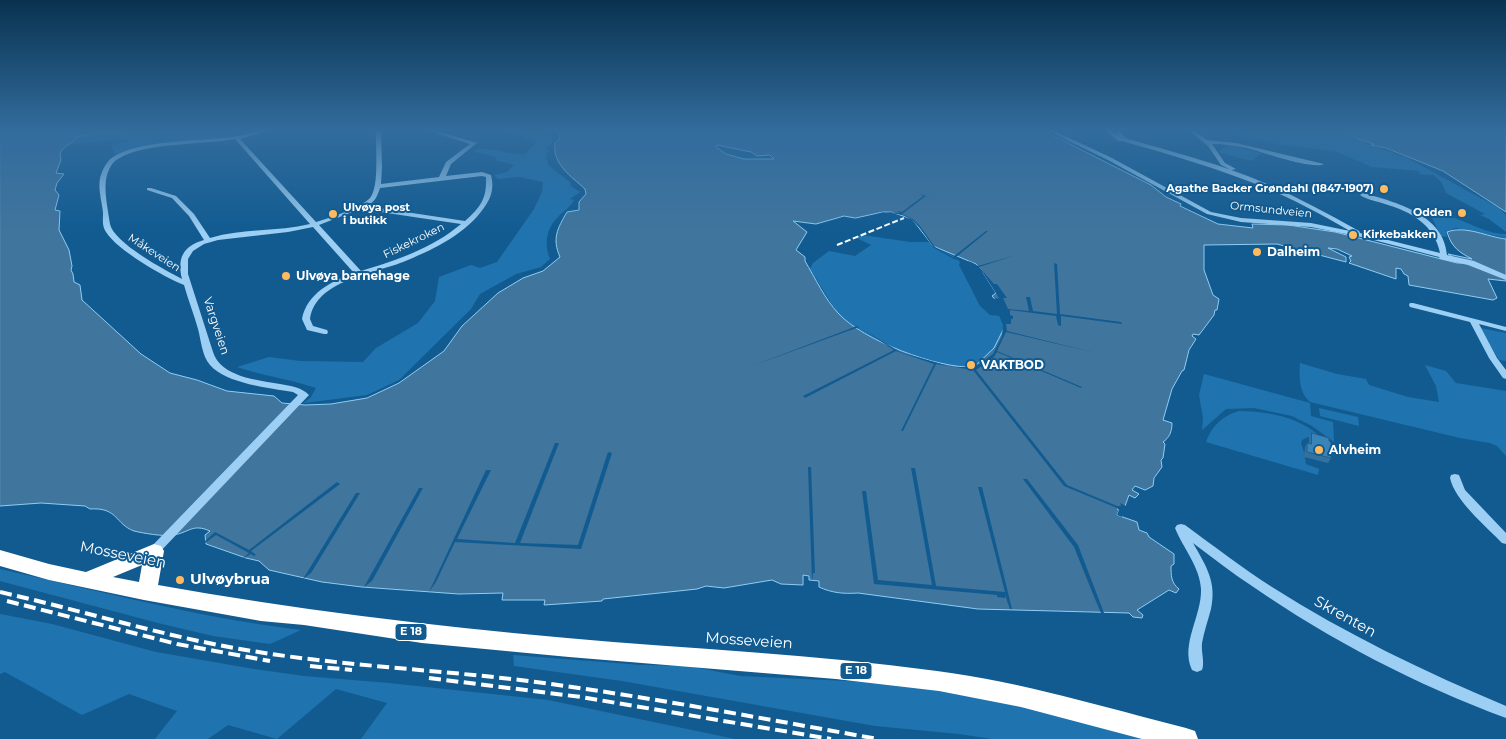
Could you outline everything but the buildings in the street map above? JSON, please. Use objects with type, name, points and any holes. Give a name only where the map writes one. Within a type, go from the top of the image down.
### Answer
[{"type":"highway","points":[[96,577],[158,547]]},
{"type":"highway","points":[[147,587],[158,547]]},
{"type":"highway","name":"Mosseveien","points":[[0,558],[20,562],[50,572],[96,577],[261,612],[304,616],[457,638],[910,677],[1021,697],[1186,739]]},
{"type":"street","name":"Måkeveien","points":[[110,163],[104,175],[108,231],[120,243],[168,275],[188,284]]},
{"type":"street","points":[[260,163],[360,274]]},
{"type":"street","points":[[378,163],[378,186]]},
{"type":"street","points":[[442,178],[448,163]]},
{"type":"street","name":"Ormsundveien","points":[[1118,163],[1209,213],[1241,220],[1311,225],[1361,235],[1479,265],[1506,278]]},
{"type":"street","points":[[1206,163],[1264,185]]},
{"type":"street","points":[[1224,163],[1346,225],[1361,235]]},
{"type":"street","points":[[1316,163],[1321,164]]},
{"type":"street","name":"Fiskekroken","points":[[324,332],[314,330],[307,324],[306,319],[309,308],[326,289],[360,274],[403,260],[466,223],[488,199],[491,187],[489,176],[482,174],[378,186]]},
{"type":"street","name":"Vargveien","points":[[158,547],[304,395],[301,392],[236,376],[214,364],[210,357],[207,341],[188,284],[183,265],[184,257],[189,250],[208,240],[315,225],[359,207],[374,198],[378,186]]},
{"type":"street","points":[[149,189],[174,197],[192,215],[208,240]]},
{"type":"street","points":[[1363,195],[1411,211],[1428,222],[1436,232],[1444,252],[1443,256]]},
{"type":"street","points":[[359,207],[466,223]]},
{"type":"street","points":[[1413,305],[1506,329]]},
{"type":"street","points":[[1473,321],[1493,358],[1506,376]]},
{"type":"street","points":[[1455,478],[1461,493],[1506,540]]},
{"type":"street","points":[[1181,528],[1190,550],[1200,565],[1207,589],[1194,654],[1197,666]]},
{"type":"street","name":"Skrenten","points":[[1181,528],[1238,571],[1316,621],[1411,670],[1506,712]]},
{"type":"shaded area","points":[[0,163],[60,163],[56,173],[64,174],[57,183],[55,190],[59,195],[55,210],[60,211],[59,230],[69,250],[74,282],[80,285],[82,300],[141,354],[170,373],[227,391],[274,396],[282,403],[305,405],[331,404],[367,398],[399,383],[444,351],[462,326],[498,293],[523,278],[543,271],[560,257],[556,245],[558,229],[567,212],[579,210],[579,202],[586,194],[585,189],[559,163],[1108,163],[1151,185],[1166,197],[1181,204],[1180,206],[1218,224],[1253,228],[1252,224],[1288,225],[1335,232],[1457,263],[1462,263],[1448,254],[1472,259],[1456,249],[1447,232],[1462,230],[1506,239],[1506,281],[1488,279],[1497,298],[1493,300],[1409,285],[1408,276],[1401,269],[1396,268],[1396,279],[1349,263],[1351,261],[1349,257],[1352,256],[1337,249],[1328,248],[1346,257],[1346,262],[1277,244],[1204,245],[1204,270],[1213,295],[1219,299],[1217,310],[1215,310],[1214,315],[1199,335],[1193,334],[1192,336],[1196,339],[1189,350],[1184,370],[1172,389],[1163,420],[1172,423],[1171,429],[1168,437],[1163,442],[1165,444],[1161,460],[1162,467],[1154,478],[1153,486],[1145,490],[1135,486],[1132,490],[1139,494],[1135,498],[1129,495],[1126,508],[1117,509],[1119,510],[1117,515],[1137,522],[1139,530],[1147,533],[1149,537],[1174,554],[1171,576],[1174,584],[1179,589],[1176,593],[1169,590],[1137,610],[1143,615],[1142,618],[1133,617],[1129,613],[978,609],[858,593],[838,593],[819,587],[819,581],[809,580],[809,576],[803,575],[803,585],[781,584],[772,580],[724,588],[706,586],[697,589],[603,599],[602,601],[544,605],[545,600],[502,600],[503,593],[459,594],[362,587],[322,582],[269,570],[259,561],[206,544],[205,535],[210,531],[204,529],[195,528],[169,535],[134,531],[106,511],[90,509],[85,506],[41,503],[0,506]],"holes":[[[891,212],[912,219],[933,246],[976,264],[996,293],[992,296],[1001,306],[1004,328],[994,348],[974,367],[941,363],[921,358],[901,351],[864,333],[849,323],[833,307],[824,295],[805,261],[805,257],[796,250],[807,232],[793,221],[816,224],[844,216],[855,218]]]},
{"type":"shaded area","points":[[508,163],[548,163],[580,192],[570,199],[574,200],[550,227],[547,237],[547,248],[550,259],[541,267],[516,274],[480,294],[471,309],[399,380],[367,395],[304,403],[311,397],[316,388],[237,367],[269,357],[300,361],[363,362],[376,348],[418,323],[435,301],[439,277],[471,265],[480,268],[497,262],[534,209],[542,192],[543,182],[519,177],[498,179],[494,175],[507,172],[514,165]]},
{"type":"shaded area","points":[[1364,163],[1417,163],[1499,208],[1506,215],[1506,232],[1489,219],[1480,215],[1485,214],[1446,193],[1442,183],[1434,175],[1419,174],[1420,171],[1372,167]]},
{"type":"shaded area","points":[[1424,163],[1506,163],[1506,212],[1443,171]]},
{"type":"shaded area","points":[[1440,215],[1448,216],[1489,231],[1506,234],[1506,238],[1456,228],[1446,232],[1447,237],[1441,236],[1432,218]]},
{"type":"shaded area","points":[[862,235],[910,242],[929,242],[955,257],[960,262],[959,265],[980,306],[990,315],[1000,316],[1004,328],[994,352],[973,368],[929,362],[886,346],[838,314],[810,269],[813,263],[829,251],[855,256],[871,245],[855,237]]},
{"type":"shaded area","points":[[1480,328],[1506,333],[1506,361],[1499,360]]},
{"type":"shaded area","points":[[1300,363],[1337,374],[1366,379],[1369,385],[1408,397],[1439,402],[1436,386],[1425,365],[1446,371],[1456,383],[1506,391],[1506,456],[1497,446],[1490,443],[1460,438],[1310,402],[1302,389]]},
{"type":"shaded area","points":[[1204,374],[1310,403],[1311,416],[1333,422],[1334,442],[1312,426],[1292,416],[1254,408],[1226,409],[1202,430],[1203,418],[1199,395]]},
{"type":"shaded area","points":[[1319,408],[1358,417],[1359,426],[1320,416]]},
{"type":"shaded area","points":[[1239,411],[1275,415],[1297,421],[1317,434],[1326,442],[1308,437],[1302,440],[1301,444],[1306,464],[1319,469],[1318,475],[1206,442],[1218,422]]},
{"type":"shaded area","points":[[0,569],[187,611],[301,630],[270,644],[213,636],[0,581]]},
{"type":"shaded area","points":[[0,614],[52,624],[156,652],[254,669],[304,676],[548,700],[735,739],[361,739],[387,703],[336,689],[277,739],[228,725],[208,739],[155,739],[177,711],[129,694],[82,715],[5,672],[0,674]]},
{"type":"shaded area","points":[[513,655],[641,665],[688,666],[740,676],[911,684],[1011,701],[1164,739],[992,739],[875,726],[622,681],[514,666]]},
{"type":"pier","points":[[920,194],[930,197],[926,196],[902,214],[913,219],[920,226],[935,247],[953,257],[988,231],[955,258],[971,262],[978,266],[1016,255],[979,267],[994,284],[997,284],[1007,298],[1003,298],[1008,309],[1029,311],[1026,297],[1030,297],[1033,311],[1057,314],[1054,263],[1057,264],[1060,314],[1121,322],[1122,324],[1061,316],[1061,326],[1058,325],[1056,316],[1010,310],[1010,315],[1013,316],[1013,319],[1011,319],[1011,324],[1006,324],[1007,331],[1096,353],[1006,332],[997,351],[1081,388],[997,352],[994,357],[976,370],[1067,485],[1117,506],[1121,506],[1120,503],[1128,507],[1126,511],[1122,509],[1122,517],[1117,515],[1119,510],[1117,508],[1064,486],[973,370],[955,367],[975,367],[993,354],[1002,336],[1003,325],[998,313],[999,308],[993,299],[999,298],[983,273],[971,263],[954,259],[934,248],[912,220],[903,215],[885,212],[902,212],[923,196]]},
{"type":"pier","points":[[854,324],[859,327],[752,366],[857,326]]},
{"type":"pier","points":[[860,328],[900,352],[949,366],[936,364],[903,431],[901,431],[934,364],[896,351],[805,398],[803,396],[894,350]]},
{"type":"pier","points":[[555,443],[559,443],[520,543],[578,545],[608,452],[612,453],[581,549],[455,542],[436,582],[429,592],[486,470],[491,470],[457,539],[515,543]]},
{"type":"pier","points":[[808,467],[811,467],[815,573],[813,573],[812,581]]},
{"type":"pier","points":[[911,468],[915,468],[936,586],[1005,592],[978,487],[982,487],[1012,609],[1010,609],[1005,595],[1005,598],[997,597],[997,595],[874,584],[862,491],[866,491],[878,580],[932,585]]},
{"type":"pier","points":[[1023,479],[1027,479],[1078,545],[1104,613],[1101,613],[1074,547]]},
{"type":"pier","points":[[337,482],[340,484],[251,551],[256,555],[254,556],[251,554],[242,559],[249,553],[216,535],[204,542],[215,532],[249,550]]},
{"type":"pier","points":[[419,488],[423,488],[372,581],[364,587]]},
{"type":"pier","points":[[356,493],[360,493],[311,573],[303,579]]},
{"type":"railway","points":[[837,245],[904,218]]},
{"type":"railway","points":[[0,592],[150,630],[240,649],[309,659],[485,676],[565,686],[699,707],[878,739]]},
{"type":"railway","points":[[7,601],[177,644],[270,661]]},
{"type":"railway","points":[[310,666],[352,670]]},
{"type":"railway","points":[[429,678],[581,697],[831,739]]},
{"type":"place","name":"Agathe Backer Grøndahl (1847-1907)","points":[[1384,189]]},
{"type":"place","name":"Odden","points":[[1462,213]]},
{"type":"place","name":"Ulvøya post i butikk","points":[[333,214]]},
{"type":"place","name":"Kirkebakken","points":[[1353,235]]},
{"type":"place","name":"Dalheim","points":[[1257,252]]},
{"type":"place","name":"Ulvøya barnehage","points":[[286,276]]},
{"type":"place","name":"VAKTBOD","points":[[971,365]]},
{"type":"place","name":"Alvheim","points":[[1319,450]]},
{"type":"place","name":"Ulvøybrua","points":[[180,580]]}]
